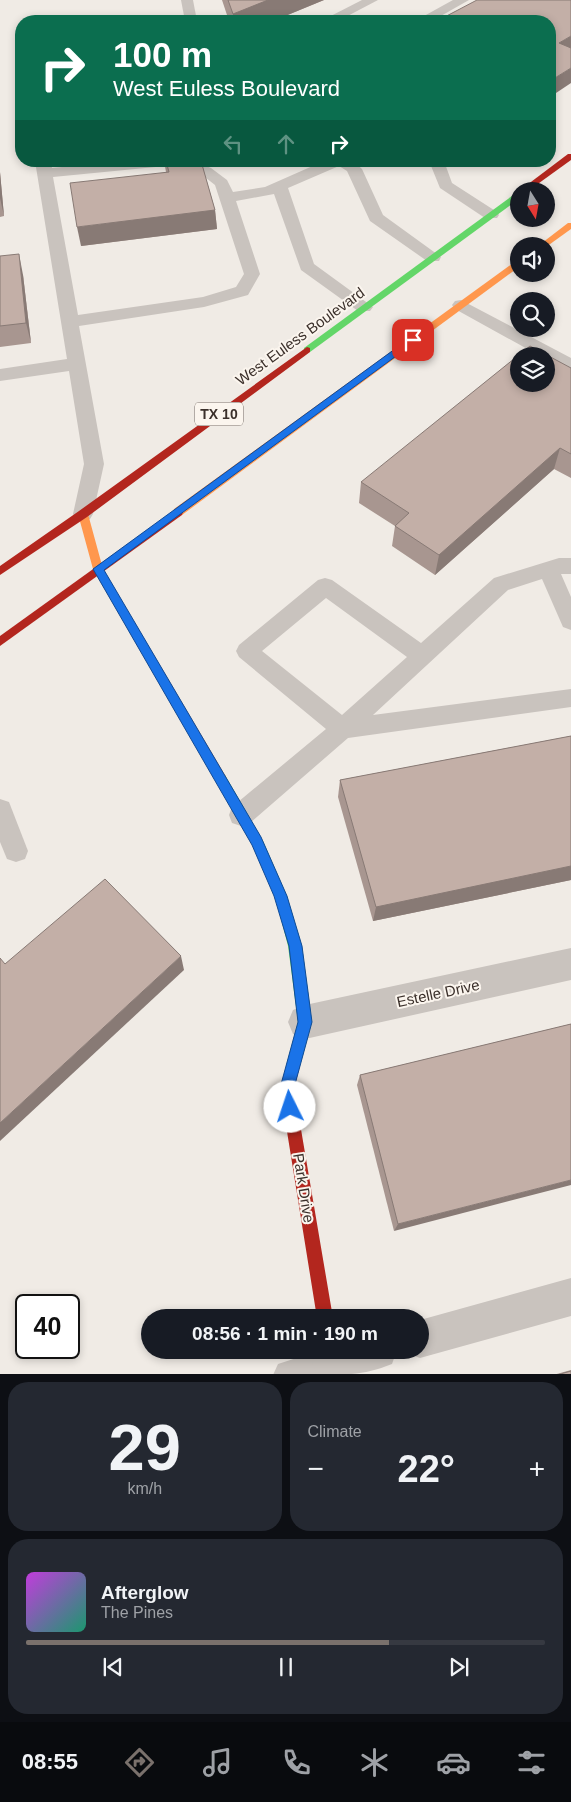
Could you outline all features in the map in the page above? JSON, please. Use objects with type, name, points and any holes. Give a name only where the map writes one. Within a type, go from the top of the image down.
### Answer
[{"type":"main road","points":[[556,167],[571,156]]},
{"type":"main road","points":[[535,182],[556,167]]},
{"type":"main road","name":"West Euless Boulevard","points":[[0,571],[83,514],[510,201]]},
{"type":"main road","points":[[554,237],[571,225]]},
{"type":"main road","points":[[0,642],[510,270]]},
{"type":"main road","name":"Park Drive","points":[[83,514],[98,569],[257,841],[281,896],[295,946],[305,1022],[287,1088],[324,1309]]},
{"type":"street","name":"Estelle Drive","points":[[305,1022],[571,964]]},
{"type":"street","points":[[429,1336],[571,1297]]},
{"type":"lane","points":[[187,0],[190,15]]},
{"type":"lane","points":[[341,15],[372,0]]},
{"type":"lane","points":[[434,15],[463,0]]},
{"type":"lane","points":[[44,167],[68,322],[94,464],[83,514]]},
{"type":"lane","points":[[68,322],[204,302],[242,291],[252,274],[222,183],[206,171],[196,167]]},
{"type":"lane","points":[[227,198],[269,190],[323,167]]},
{"type":"lane","points":[[352,167],[376,218],[433,257]]},
{"type":"lane","points":[[438,167],[445,185],[491,215]]},
{"type":"lane","points":[[280,186],[307,266],[364,307]]},
{"type":"lane","points":[[461,305],[571,366]]},
{"type":"lane","points":[[0,375],[76,364]]},
{"type":"lane","points":[[241,815],[342,729],[501,584],[548,570],[571,566]]},
{"type":"lane","points":[[548,570],[571,620]]},
{"type":"lane","points":[[421,655],[325,586],[247,651],[342,729],[571,698]]},
{"type":"lane","points":[[0,810],[16,850]]},
{"type":"lane","points":[[289,1374],[332,1362]]},
{"type":"building","points":[[228,0],[268,0],[233,14]]},
{"type":"building","points":[[477,0],[571,0],[571,36],[559,43],[571,48],[571,68],[556,77],[556,15],[448,15]]},
{"type":"building","points":[[168,167],[203,167],[215,210],[77,227],[70,183],[169,172]]},
{"type":"building","points":[[19,254],[26,323],[0,326],[0,256]]},
{"type":"building","points":[[555,359],[571,368],[571,454],[560,448],[439,555],[395,526],[409,513],[361,482],[510,362],[510,392],[555,392]]},
{"type":"building","points":[[571,736],[571,866],[376,907],[340,780]]},
{"type":"building","points":[[105,879],[181,956],[0,1123],[0,958],[5,964]]},
{"type":"building","points":[[571,1024],[571,1180],[398,1224],[360,1075]]},
{"type":"building","points":[[571,1371],[571,1374],[560,1374]]},
{"type":"traffic: fast","points":[[307,350],[510,202]]},
{"type":"traffic: fast","points":[[221,779],[257,841],[281,896],[295,946],[305,1022],[293,1066]]},
{"type":"traffic: slow","points":[[554,237],[571,225]]},
{"type":"traffic: slow","points":[[178,512],[510,270]]},
{"type":"traffic: slow","points":[[83,514],[98,569],[221,779]]},
{"type":"traffic: jam","points":[[556,167],[571,156]]},
{"type":"traffic: jam","points":[[535,182],[556,167]]},
{"type":"traffic: jam","points":[[0,571],[83,514],[307,350]]},
{"type":"traffic: jam","points":[[0,642],[178,512]]},
{"type":"traffic: jam","points":[[293,1066],[287,1088],[324,1309]]},
{"type":"route","points":[[290,1107],[287,1088],[305,1022],[295,946],[281,896],[257,841],[98,569],[413,340]]}]
